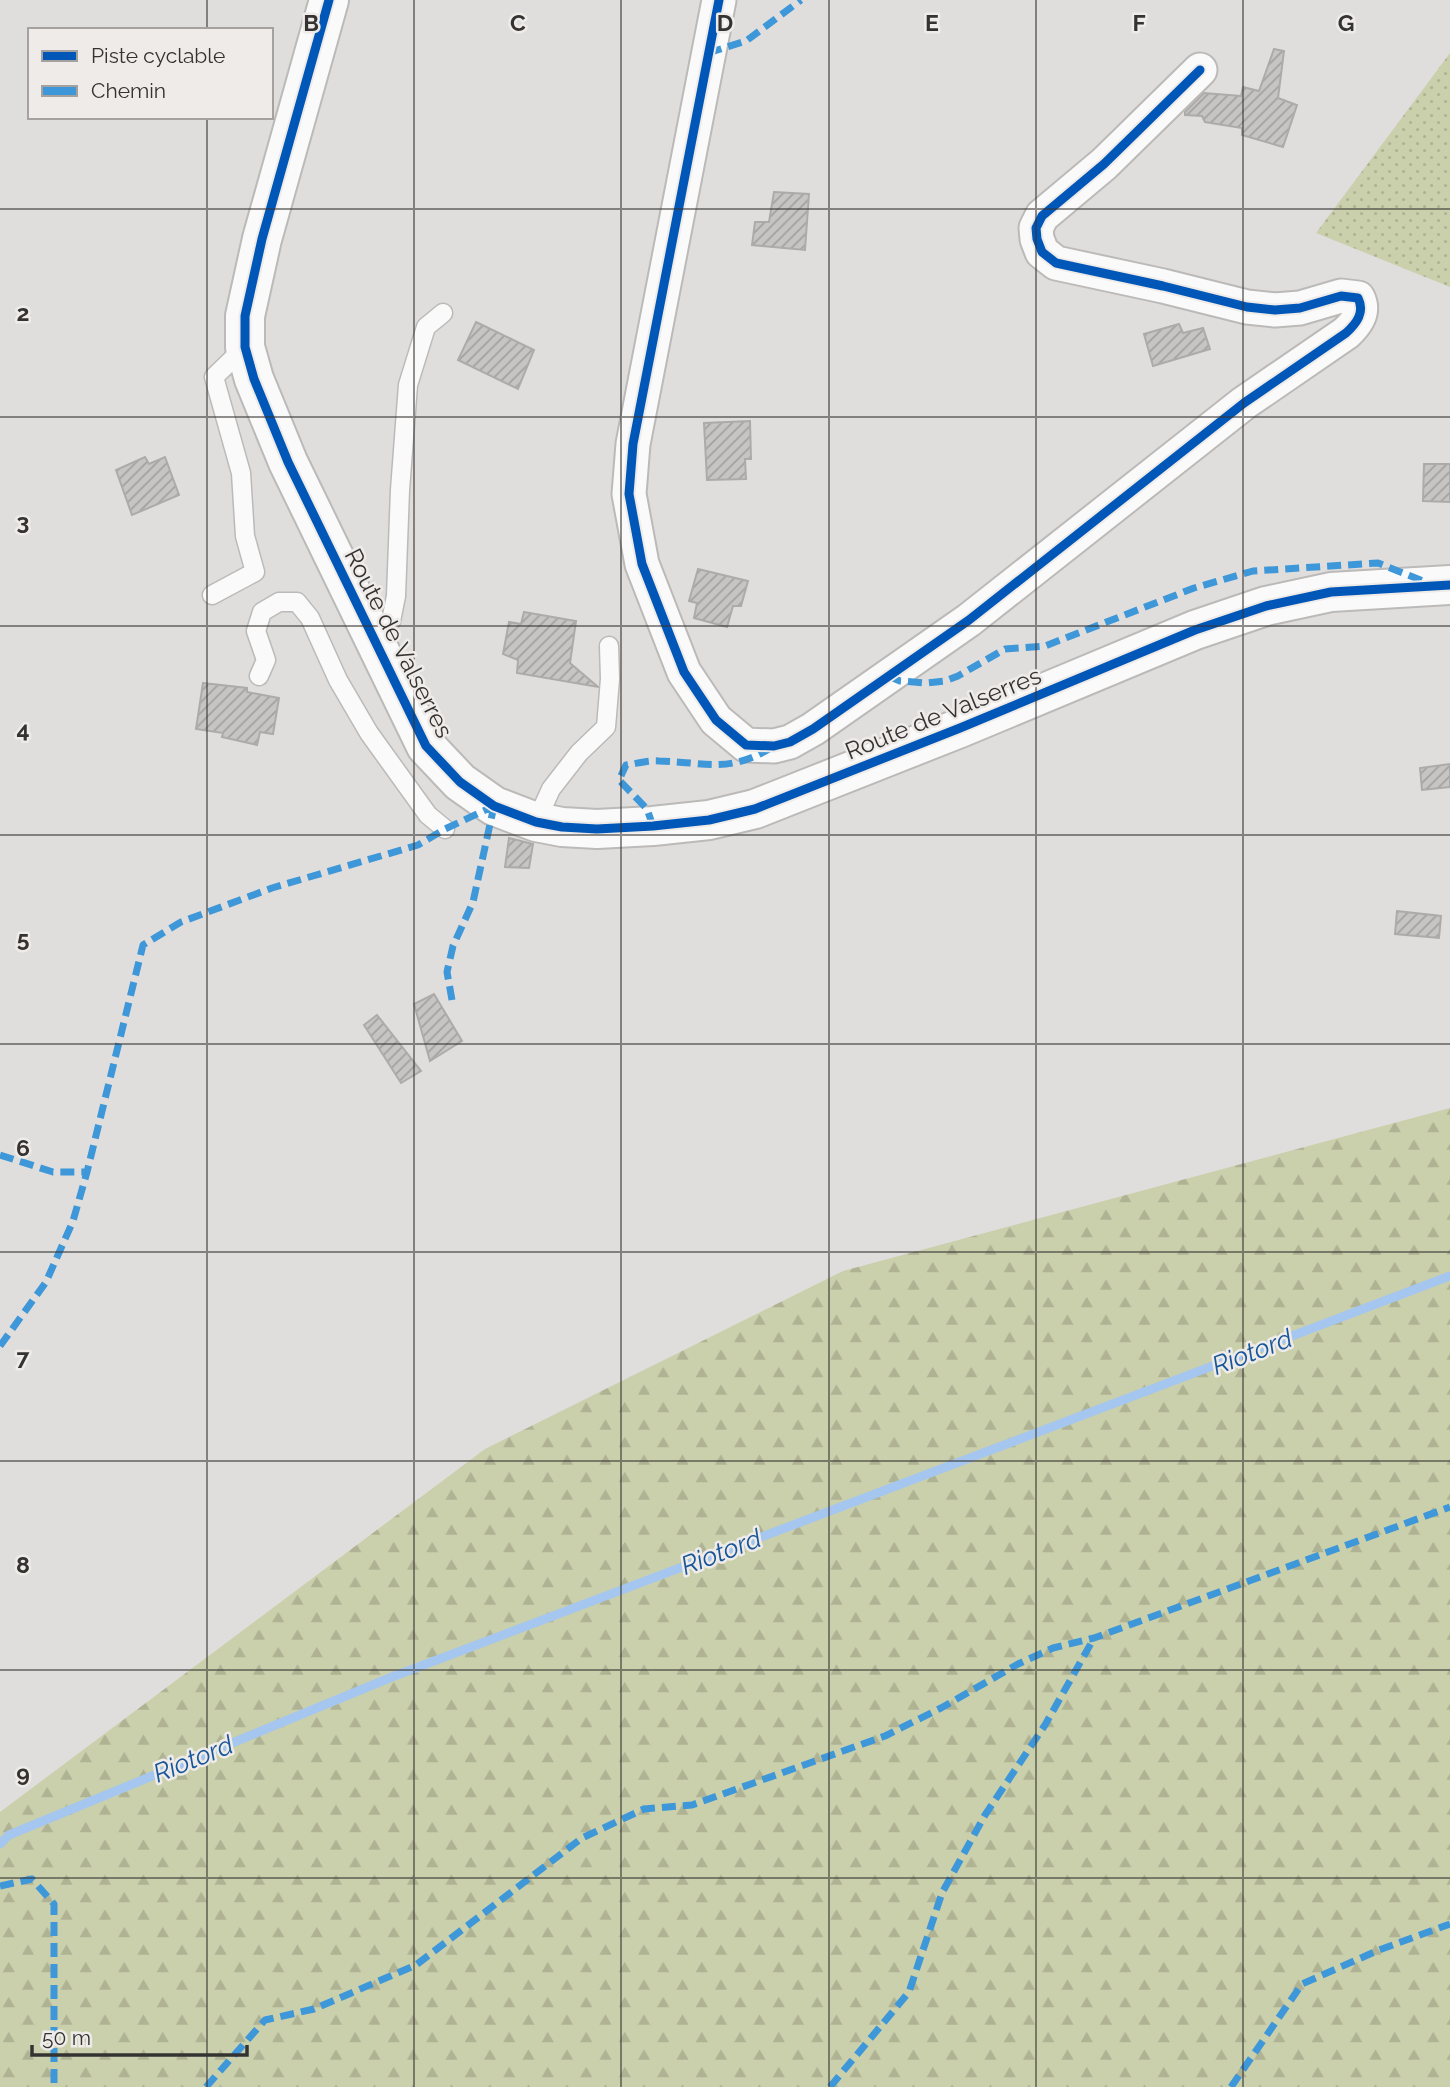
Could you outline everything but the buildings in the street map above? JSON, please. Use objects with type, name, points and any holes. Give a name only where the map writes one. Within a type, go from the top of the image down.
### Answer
[{"type":"street","name":"Route de Valserres","points":[[329,0],[262,239],[245,316],[245,347],[254,379],[288,462],[426,746],[460,782],[494,806],[536,822],[562,827],[597,829],[709,820],[755,809],[960,728],[1195,630],[1266,606],[1331,592],[1450,585]]},
{"type":"street","points":[[719,0],[633,444],[629,494],[642,564],[684,673],[716,720],[746,745],[774,746],[790,742],[813,729],[969,620],[1215,425],[1355,324],[1361,305],[1358,298],[1350,296],[1341,296],[1300,308],[1275,310],[1247,307],[1056,263],[1042,252],[1036,228],[1042,216],[1104,164],[1200,70]]},
{"type":"lane","points":[[371,632],[391,621],[396,596],[408,385],[426,327],[443,313]]},
{"type":"lane","points":[[212,595],[255,572],[245,536],[241,473],[214,377],[245,347]]},
{"type":"lane","points":[[259,676],[266,660],[256,631],[262,612],[279,602],[297,602],[310,618],[338,680],[369,733],[428,815],[445,829]]},
{"type":"lane","points":[[536,822],[551,789],[579,753],[606,727],[610,679],[609,646]]},
{"type":"green space","points":[[1450,53],[1450,287],[1316,233]]},
{"type":"green space","points":[[1450,1108],[1450,2087],[0,2087],[0,1812],[485,1449],[843,1271]]},
{"type":"waterway","name":"Riotord","points":[[0,1844],[9,1835],[392,1677],[1450,1276]]},
{"type":"marked path","points":[[708,53],[746,41],[801,0]]},
{"type":"marked path","points":[[888,676],[900,681],[945,681],[1005,649],[1045,646],[1194,588],[1253,571],[1378,563],[1428,583]]},
{"type":"marked path","points":[[653,826],[647,809],[619,780],[626,765],[655,761],[728,764],[771,748]]},
{"type":"marked path","points":[[452,1000],[447,972],[453,946],[473,902],[494,806]]},
{"type":"marked path","points":[[0,1346],[46,1282],[73,1221],[143,945],[181,922],[272,888],[418,845],[494,806]]},
{"type":"marked path","points":[[0,1155],[53,1172],[87,1172]]},
{"type":"marked path","points":[[206,2087],[265,2020],[314,2009],[416,1965],[582,1838],[644,1809],[692,1805],[885,1736],[1053,1648],[1094,1638],[1450,1507]]},
{"type":"marked path","points":[[830,2087],[909,1992],[942,1893],[985,1815],[1045,1725],[1094,1638]]},
{"type":"marked path","points":[[0,1886],[32,1879],[54,1904],[54,2087]]},
{"type":"marked path","points":[[1231,2087],[1302,1984],[1379,1950],[1450,1924]]},
{"type":"cycle path","points":[[329,0],[262,239],[245,316],[245,347],[254,379],[288,462],[426,746],[460,782],[494,806],[536,822],[562,827],[597,829],[709,820],[755,809],[960,728],[1195,630],[1266,606],[1331,592],[1450,585]]},
{"type":"cycle path","points":[[719,0],[633,444],[629,494],[642,564],[684,672],[716,720],[746,745],[774,746],[790,742],[813,729],[969,620],[1244,403],[1346,333],[1356,321],[1361,308],[1358,298],[1341,296],[1300,308],[1275,310],[1247,307],[1056,263],[1042,252],[1036,228],[1042,216],[1104,164],[1200,70]]}]
